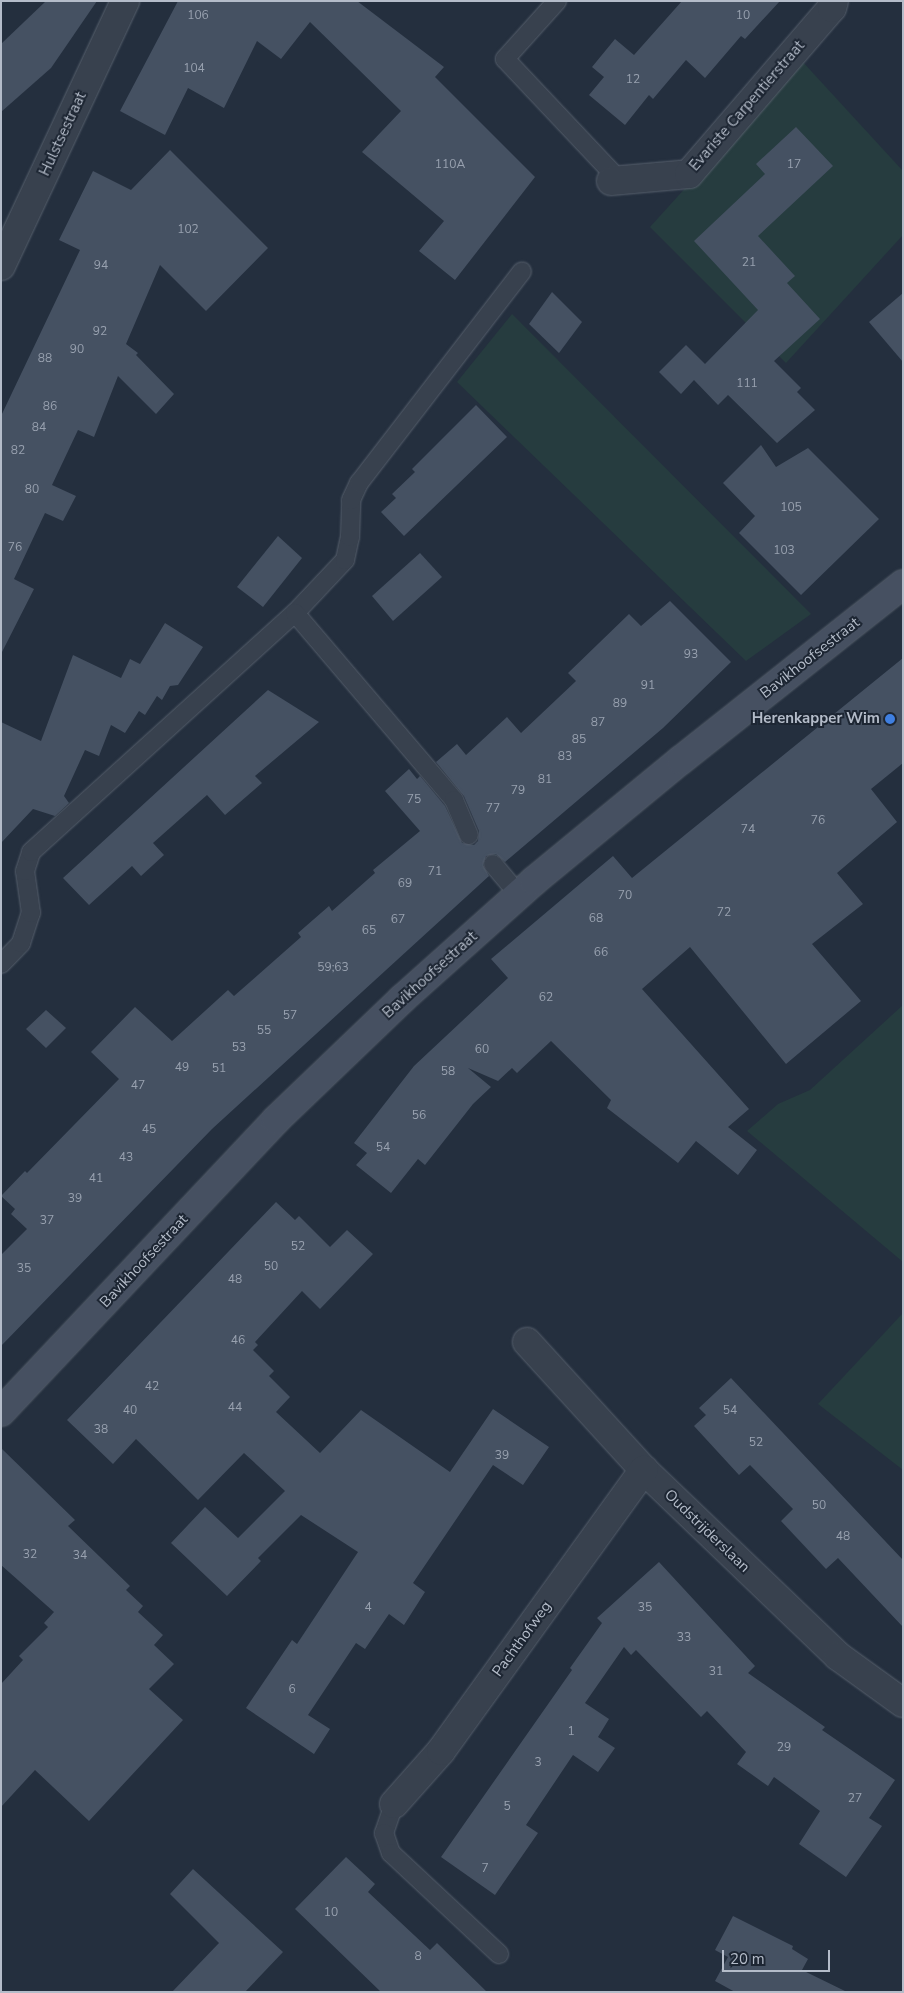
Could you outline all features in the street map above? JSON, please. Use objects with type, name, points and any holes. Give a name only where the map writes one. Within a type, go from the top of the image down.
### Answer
[{"type":"street","name":"Hulstsestraat","points":[[1,266],[125,1]]},
{"type":"street","name":"Evariste Carpentierstraat","points":[[615,181],[689,174],[832,8],[834,1]]},
{"type":"street","name":"Bavikhoofsestraat","points":[[1,1412],[276,1120],[402,999],[519,895],[681,760],[903,584]]},
{"type":"street","name":"Oudstrijderslaan","points":[[527,1342],[644,1470],[838,1656],[903,1703]]},
{"type":"street","name":"Pachthofweg","points":[[394,1804],[441,1751],[644,1470]]},
{"type":"lane","points":[[557,1],[505,59],[615,181]]},
{"type":"lane","points":[[1,964],[21,943],[31,913],[25,871],[31,852],[295,613],[345,560],[350,537],[351,500],[359,483],[522,271]]},
{"type":"lane","points":[[295,613],[454,800],[469,835]]},
{"type":"lane","points":[[493,864],[519,895]]},
{"type":"lane","points":[[394,1804],[384,1833],[391,1853],[499,1954]]},
{"type":"green space","points":[[801,60],[903,171],[903,235],[786,363],[650,227]]},
{"type":"green space","points":[[512,314],[811,614],[746,661],[457,382]]},
{"type":"green space","points":[[903,1005],[903,1262],[747,1131],[778,1104],[810,1090]]},
{"type":"green space","points":[[903,1313],[903,1470],[818,1404]]},
{"type":"building","points":[[46,1],[97,1],[51,68],[1,112],[1,44]]},
{"type":"building","points":[[178,1],[357,1],[444,67],[435,77],[535,177],[455,280],[419,251],[444,221],[362,152],[401,111],[310,22],[281,59],[257,41],[224,108],[188,88],[165,135],[120,111]]},
{"type":"building","points":[[682,1],[780,1],[745,39],[741,36],[705,78],[686,60],[653,99],[649,95],[625,125],[589,95],[604,77],[592,67],[615,39],[634,55]]},
{"type":"building","points":[[796,127],[833,166],[758,236],[795,276],[787,283],[820,319],[774,361],[801,388],[797,392],[815,410],[777,443],[728,395],[718,405],[694,380],[681,394],[659,372],[686,345],[705,364],[758,310],[694,241],[765,174],[756,164]]},
{"type":"building","points":[[170,150],[268,248],[206,311],[160,265],[126,344],[138,353],[136,355],[174,394],[156,414],[118,376],[94,437],[78,430],[52,485],[76,496],[63,521],[45,513],[14,579],[34,589],[1,654],[1,416],[80,250],[59,240],[93,171],[131,190]]},
{"type":"building","points":[[552,292],[582,322],[559,353],[529,324]]},
{"type":"building","points":[[903,293],[903,362],[869,322]]},
{"type":"building","points":[[476,405],[507,437],[404,536],[381,512],[396,498],[392,494],[415,472],[412,469]]},
{"type":"building","points":[[761,445],[776,467],[808,448],[879,519],[801,595],[739,533],[755,516],[723,483]]},
{"type":"building","points":[[278,536],[302,558],[263,607],[237,587]]},
{"type":"building","points":[[420,553],[442,577],[393,621],[372,596]]},
{"type":"building","points":[[670,601],[731,662],[663,728],[505,862],[496,854],[486,856],[483,865],[489,876],[212,1129],[1,1346],[1,1255],[27,1229],[11,1214],[15,1209],[1,1196],[25,1171],[27,1173],[119,1079],[91,1052],[135,1007],[172,1041],[228,990],[234,996],[301,937],[298,933],[329,906],[332,911],[375,873],[373,870],[420,831],[385,791],[409,769],[417,779],[420,776],[445,806],[462,843],[474,845],[478,841],[479,831],[464,796],[436,762],[457,744],[466,755],[507,717],[521,733],[576,681],[568,673],[629,614],[641,626]]},
{"type":"building","points":[[165,623],[203,647],[178,685],[170,686],[162,700],[157,696],[145,715],[139,711],[125,733],[111,725],[99,756],[85,750],[64,796],[69,803],[55,816],[33,809],[1,843],[1,722],[41,741],[73,655],[121,678],[130,659],[140,664]]},
{"type":"building","points":[[903,658],[903,763],[871,789],[897,822],[837,873],[863,904],[812,944],[861,1001],[786,1064],[690,947],[642,989],[749,1109],[728,1127],[757,1150],[738,1175],[696,1141],[678,1163],[607,1108],[611,1100],[551,1041],[517,1073],[512,1068],[498,1081],[468,1068],[491,1087],[473,1104],[425,1165],[418,1159],[391,1193],[356,1165],[367,1153],[354,1143],[414,1066],[508,978],[491,959],[613,856],[632,878]]},
{"type":"building","points":[[268,690],[319,722],[255,776],[262,783],[225,815],[207,795],[153,843],[164,855],[141,876],[132,866],[89,905],[63,878]]},
{"type":"building","points":[[46,1010],[66,1028],[46,1048],[26,1029]]},
{"type":"building","points":[[276,1202],[295,1220],[299,1216],[330,1247],[347,1230],[373,1254],[320,1309],[302,1291],[255,1342],[258,1345],[253,1350],[274,1371],[269,1376],[290,1397],[276,1412],[320,1453],[361,1410],[450,1472],[493,1409],[549,1447],[523,1485],[493,1465],[413,1583],[425,1592],[404,1625],[389,1614],[365,1649],[356,1643],[308,1715],[330,1729],[314,1754],[246,1708],[292,1640],[297,1644],[358,1552],[301,1515],[258,1558],[261,1561],[227,1596],[171,1543],[205,1507],[238,1538],[285,1491],[244,1453],[198,1500],[136,1439],[113,1464],[67,1420]]},
{"type":"building","points":[[731,1378],[903,1560],[903,1627],[838,1558],[826,1569],[781,1521],[793,1509],[750,1465],[739,1475],[694,1426],[706,1415],[699,1408]]},
{"type":"building","points":[[1,1448],[75,1520],[68,1526],[130,1586],[126,1590],[143,1606],[138,1612],[163,1635],[154,1645],[174,1664],[149,1689],[183,1720],[89,1821],[35,1770],[1,1807],[1,1684],[23,1660],[19,1656],[48,1627],[44,1623],[54,1612],[1,1565]]},
{"type":"building","points":[[659,1562],[755,1666],[748,1673],[825,1727],[822,1730],[895,1780],[869,1818],[882,1826],[846,1877],[799,1844],[820,1811],[774,1777],[768,1786],[737,1764],[746,1752],[707,1711],[701,1717],[636,1650],[631,1655],[624,1647],[585,1703],[609,1719],[598,1737],[615,1748],[598,1772],[573,1755],[526,1825],[538,1833],[495,1895],[441,1857],[572,1670],[570,1668],[602,1623],[597,1618]]},
{"type":"building","points":[[346,1857],[375,1884],[368,1892],[430,1950],[437,1943],[487,1992],[381,1992],[295,1909]]},
{"type":"building","points":[[193,1869],[283,1952],[245,1992],[172,1992],[219,1943],[170,1894]]},
{"type":"building","points":[[733,1916],[793,1946],[792,1949],[808,1959],[802,1970],[847,1992],[735,1992],[715,1981],[728,1957],[715,1950]]},
{"type":"place","name":"Herenkapper Wim","points":[[890,719]]}]
